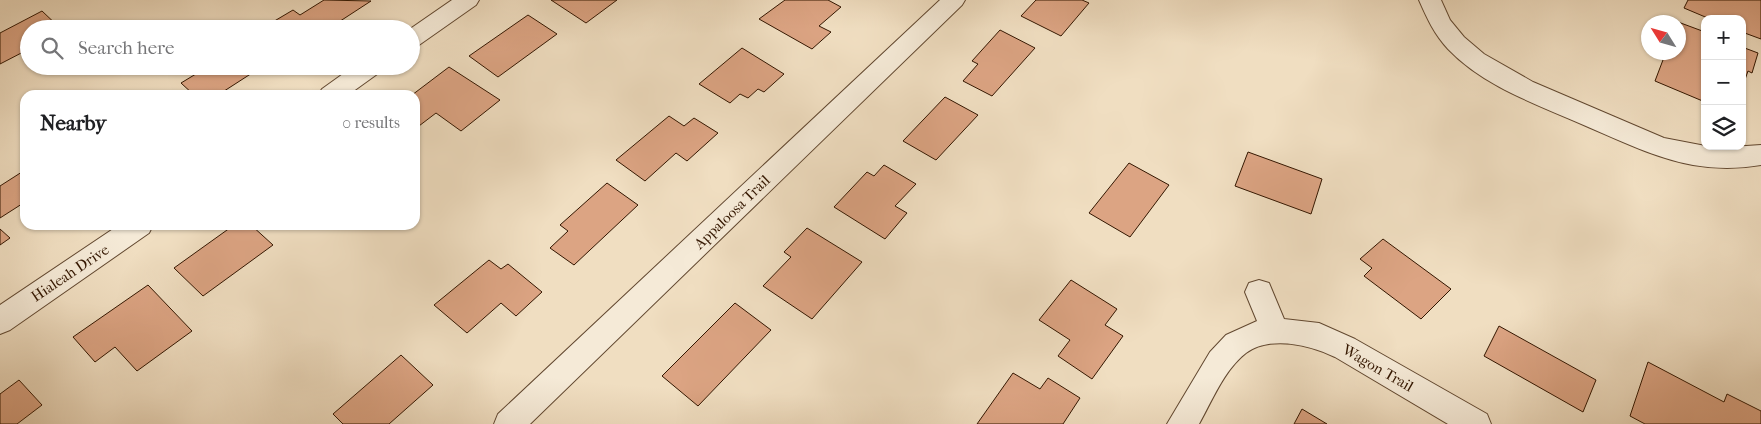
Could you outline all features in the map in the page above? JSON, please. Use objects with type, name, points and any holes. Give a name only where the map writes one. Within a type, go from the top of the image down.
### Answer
[{"type":"street","points":[[420,33],[468,0]]},
{"type":"street","name":"Appaloosa Trail","points":[[510,424],[954,0]]},
{"type":"street","points":[[1430,0],[1444,29],[1463,50],[1504,78],[1670,150],[1719,158],[1743,158],[1761,155]]},
{"type":"street","points":[[337,90],[359,75]]},
{"type":"street","name":"Hialeah Drive","points":[[0,321],[133,230]]},
{"type":"street","points":[[1259,292],[1275,331]]},
{"type":"street","name":"Wagon Trail","points":[[1182,424],[1220,361],[1236,344],[1260,334],[1275,331],[1289,331],[1319,336],[1345,348],[1476,424]]},
{"type":"building","points":[[324,0],[371,1],[342,20],[276,20],[293,10],[300,15]]},
{"type":"building","points":[[551,0],[617,0],[586,23]]},
{"type":"building","points":[[785,0],[828,0],[841,7],[819,26],[831,32],[812,49],[759,19]]},
{"type":"building","points":[[1036,0],[1082,0],[1089,3],[1061,36],[1021,16]]},
{"type":"building","points":[[1688,0],[1761,0],[1761,39],[1746,33],[1746,15],[1701,15],[1684,8]]},
{"type":"building","points":[[42,11],[52,20],[25,20]]},
{"type":"building","points":[[528,15],[557,34],[498,77],[469,56]]},
{"type":"building","points":[[20,23],[20,54],[0,64],[0,33]]},
{"type":"building","points":[[1686,25],[1701,31],[1701,100],[1655,81],[1663,60],[1686,60]]},
{"type":"building","points":[[1000,30],[1035,48],[992,96],[963,81],[978,64],[972,61]]},
{"type":"building","points":[[742,48],[784,74],[764,92],[758,89],[748,98],[740,94],[730,103],[699,84]]},
{"type":"building","points":[[1746,48],[1758,53],[1752,73],[1748,71],[1746,77]]},
{"type":"building","points":[[449,67],[500,100],[461,131],[436,113],[420,125],[419,90]]},
{"type":"building","points":[[194,75],[249,75],[226,90],[189,90],[181,83]]},
{"type":"building","points":[[945,97],[978,115],[936,160],[903,141]]},
{"type":"building","points":[[669,116],[684,126],[694,118],[718,133],[687,161],[676,153],[645,181],[616,160]]},
{"type":"building","points":[[1248,152],[1322,179],[1311,214],[1235,186]]},
{"type":"building","points":[[1129,163],[1169,185],[1130,237],[1089,213]]},
{"type":"building","points":[[884,165],[916,184],[895,206],[907,213],[885,239],[834,207],[867,172],[874,176]]},
{"type":"building","points":[[20,173],[20,205],[0,218],[0,186]]},
{"type":"building","points":[[607,183],[638,205],[574,265],[550,248],[568,231],[560,225]]},
{"type":"building","points":[[807,228],[862,262],[812,319],[763,286],[791,257],[784,252]]},
{"type":"building","points":[[0,229],[10,238],[0,245]]},
{"type":"building","points":[[227,230],[256,230],[273,245],[203,296],[174,268]]},
{"type":"building","points":[[1383,239],[1451,289],[1421,319],[1364,276],[1372,268],[1360,259]]},
{"type":"building","points":[[489,260],[501,269],[508,264],[542,292],[516,316],[501,303],[467,333],[434,305]]},
{"type":"building","points":[[1071,280],[1117,309],[1105,325],[1123,336],[1092,379],[1058,356],[1070,340],[1039,320]]},
{"type":"building","points":[[148,285],[192,331],[137,371],[115,347],[95,362],[73,337]]},
{"type":"building","points":[[735,303],[771,330],[698,406],[662,376]]},
{"type":"building","points":[[1499,326],[1596,380],[1583,412],[1484,356]]},
{"type":"building","points":[[401,355],[433,385],[389,424],[343,424],[333,414]]},
{"type":"building","points":[[1648,362],[1724,402],[1727,394],[1761,411],[1761,424],[1645,424],[1630,416]]},
{"type":"building","points":[[1013,373],[1040,389],[1048,378],[1080,398],[1063,424],[977,424]]},
{"type":"building","points":[[19,380],[42,405],[17,424],[0,424],[0,394]]},
{"type":"building","points":[[1302,409],[1327,424],[1294,424]]}]
